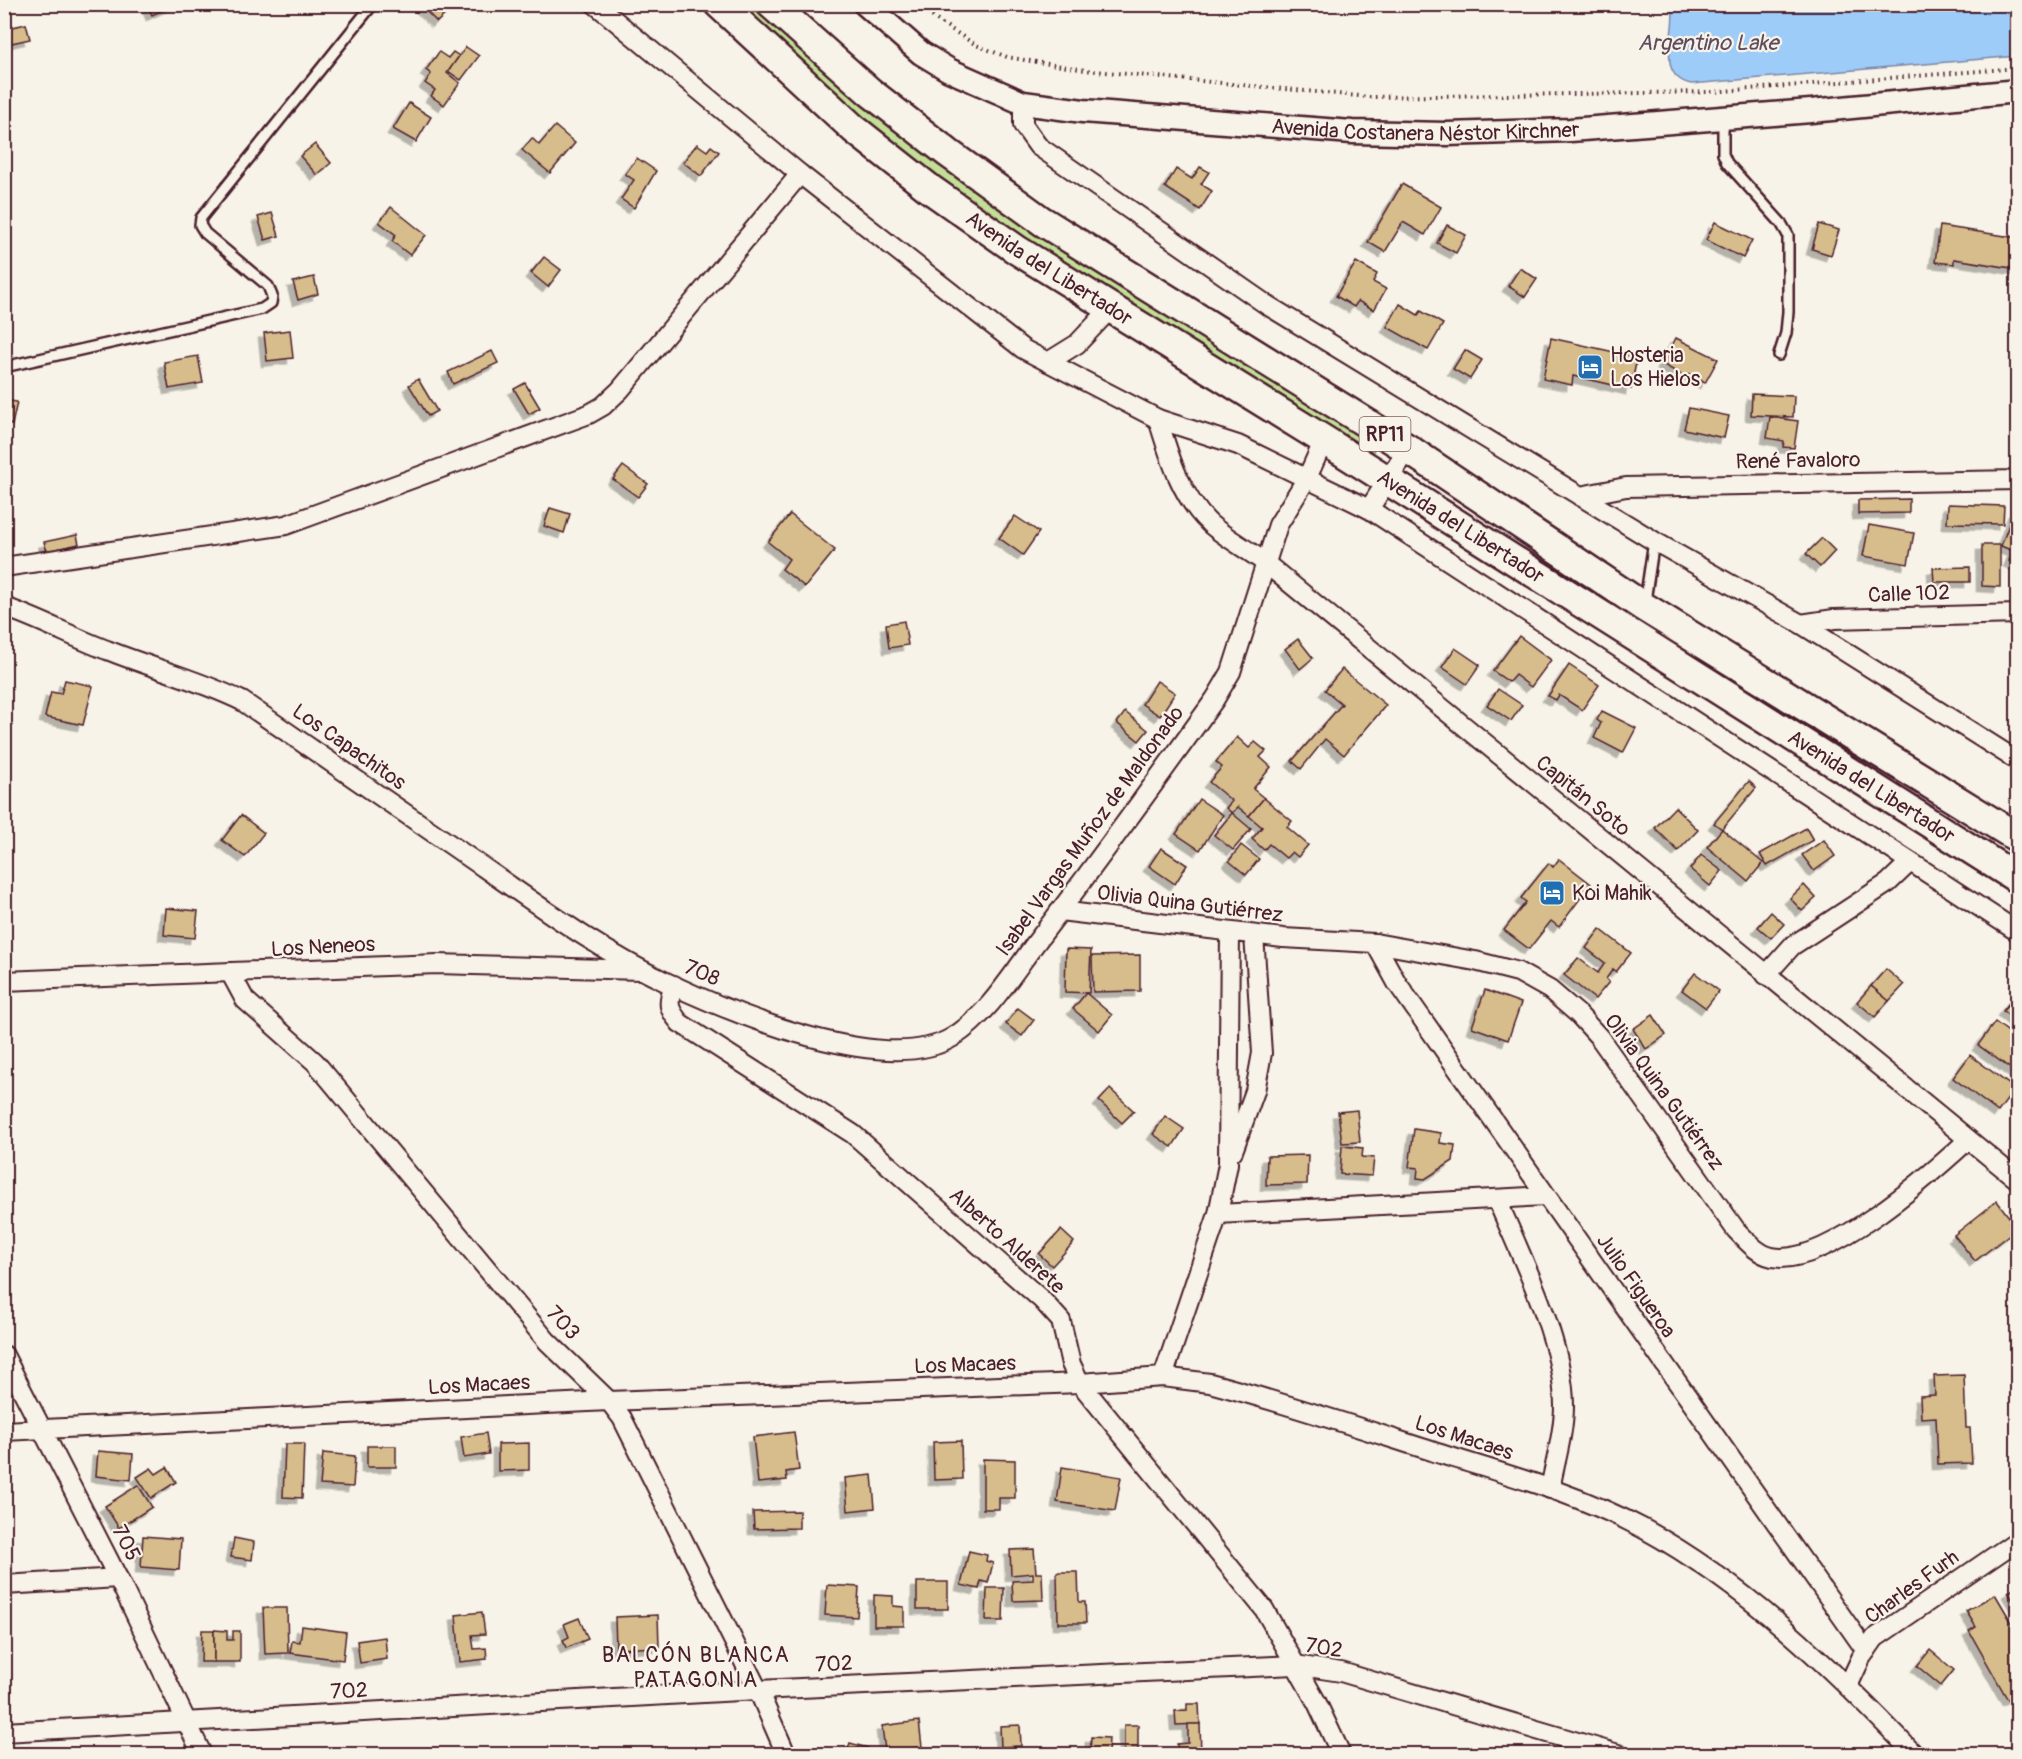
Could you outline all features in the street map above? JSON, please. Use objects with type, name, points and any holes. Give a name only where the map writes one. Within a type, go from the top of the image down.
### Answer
[{"type":"main road","name":"Avenida del Libertador","points":[[719,4],[854,129],[930,189],[1017,250],[1388,480],[2018,879]]},
{"type":"main road","name":"Avenida del Libertador","points":[[771,4],[870,92],[948,153],[1042,221],[1408,449],[1644,607],[2018,838]]},
{"type":"street","name":"Avenida del Libertador","points":[[595,4],[800,174],[1023,350],[1158,419],[1238,445],[1369,509],[2018,932]]},
{"type":"street","name":"Avenida Costanera Néstor Kirchner","points":[[865,4],[921,53],[949,70],[1023,103],[1083,111],[1376,132],[1447,134],[1570,130],[1723,119],[2018,91]]},
{"type":"street","points":[[1023,103],[1023,125],[1038,146],[1267,305],[1654,541],[1801,624],[2018,761]]},
{"type":"street","points":[[4,567],[285,525],[589,414],[603,406],[620,390],[800,174]]},
{"type":"street","points":[[1048,362],[1077,344],[1111,308]]},
{"type":"street","name":"Capitán Soto","points":[[1158,419],[1173,466],[1186,493],[1210,523],[1264,562],[2018,1180]]},
{"type":"street","name":"Isabel Vargas Muñoz de Maldonado","points":[[744,1016],[856,1048],[886,1051],[924,1049],[952,1038],[975,1019],[1060,911],[1215,699],[1231,672],[1264,562],[1278,525],[1307,478],[1324,440]]},
{"type":"street","points":[[1369,509],[1408,449]]},
{"type":"street","name":"René Favaloro","points":[[1580,496],[1626,487],[2018,480]]},
{"type":"street","name":"Los Capachitos","points":[[4,607],[28,615],[75,638],[209,685],[242,701],[549,913],[644,970]]},
{"type":"street","name":"Calle 102","points":[[1801,624],[1834,619],[2018,614]]},
{"type":"street","points":[[1766,975],[1792,946],[1888,883],[1910,862]]},
{"type":"street","name":"Olivia Quina Gutiérrez","points":[[1060,911],[1230,932],[1375,943],[1518,972],[1550,990],[1578,1014],[1599,1037],[1736,1230],[1754,1248],[1771,1257],[1806,1254],[1843,1237],[1922,1182],[1968,1140]]},
{"type":"street","points":[[1228,1164],[1230,932]]},
{"type":"street","points":[[1163,1377],[1218,1214],[1228,1164],[1255,1091],[1262,1053],[1254,934]]},
{"type":"street","name":"Julio Figueroa","points":[[1375,943],[1397,983],[1866,1651]]},
{"type":"street","name":"Los Neneos","points":[[4,981],[231,974],[436,964],[644,970]]},
{"type":"street","name":"708","points":[[644,970],[744,1016]]},
{"type":"street","name":"703","points":[[231,974],[245,1000],[315,1062],[547,1341],[609,1401],[622,1418],[758,1690],[786,1755]]},
{"type":"street","name":"Alberto Alderete","points":[[674,985],[668,999],[669,1010],[680,1023],[853,1134],[1042,1300],[1061,1321],[1067,1337],[1071,1364],[1080,1383],[1264,1609],[1317,1703],[1341,1755]]},
{"type":"street","points":[[1218,1214],[1545,1196]]},
{"type":"street","points":[[1497,1200],[1542,1310],[1562,1384],[1564,1408],[1550,1488]]},
{"type":"street","name":"705","points":[[4,1355],[118,1578],[202,1755]]},
{"type":"street","name":"Los Macaes","points":[[4,1431],[609,1401],[1080,1383],[1163,1377],[1210,1383],[1256,1395],[1574,1496],[1643,1528],[1698,1562],[1848,1686]]},
{"type":"street","name":"Charles Furh","points":[[1848,1686],[1875,1638],[2015,1546]]},
{"type":"street","points":[[4,1584],[118,1578]]},
{"type":"street","name":"702","points":[[4,1732],[758,1690],[1295,1665],[1341,1672],[1618,1755]]},
{"type":"street","points":[[1848,1686],[1914,1755]]},
{"type":"lane","points":[[4,367],[262,309],[271,303],[272,296],[268,286],[205,233],[200,225],[201,218],[373,4]]},
{"type":"lane","points":[[1723,119],[1723,154],[1727,163],[1781,223],[1788,236],[1788,312],[1786,333],[1779,355]]},
{"type":"lane","points":[[1644,607],[1654,541]]},
{"type":"path","points":[[919,4],[935,19],[976,45],[1007,57],[1085,70],[1369,98],[1711,92],[2018,68]]},
{"type":"green space","points":[[733,5],[753,5],[865,104],[1377,444],[1369,458],[1033,245],[865,122]]},
{"type":"water","name":"Argentino Lake","points":[[1672,5],[2017,5],[2017,56],[1691,84],[1680,79],[1673,71],[1670,62]]},
{"type":"building","points":[[147,4],[176,4],[152,15]]},
{"type":"building","points":[[419,4],[453,4],[454,6],[437,22]]},
{"type":"building","points":[[26,24],[30,39],[7,44],[4,29]]},
{"type":"building","points":[[466,47],[479,56],[461,80],[448,71]]},
{"type":"building","points":[[439,52],[448,58],[453,52],[459,56],[447,73],[460,83],[444,105],[431,96],[435,90],[425,83],[431,74],[426,70]]},
{"type":"building","points":[[409,103],[431,117],[416,142],[393,129]]},
{"type":"building","points":[[555,126],[575,143],[550,173],[522,150],[532,138],[539,145]]},
{"type":"building","points":[[315,144],[331,163],[317,175],[300,156]]},
{"type":"building","points":[[697,144],[707,151],[711,146],[719,152],[701,176],[683,162]]},
{"type":"building","points":[[637,158],[656,171],[634,208],[621,199],[634,180],[625,174]]},
{"type":"building","points":[[1200,167],[1209,172],[1201,184],[1212,191],[1200,210],[1165,187],[1176,169],[1192,179]]},
{"type":"building","points":[[1402,184],[1441,207],[1425,235],[1403,222],[1385,252],[1368,242]]},
{"type":"building","points":[[391,207],[426,235],[410,255],[392,241],[396,235],[379,222]]},
{"type":"building","points":[[272,213],[279,236],[265,240],[258,217]]},
{"type":"building","points":[[1715,222],[1752,240],[1743,258],[1706,240]]},
{"type":"building","points":[[1819,224],[1839,230],[1831,255],[1812,249]]},
{"type":"building","points":[[1447,225],[1466,235],[1456,253],[1437,243]]},
{"type":"building","points":[[1940,226],[2018,238],[2018,269],[1954,259],[1954,264],[1935,262]]},
{"type":"building","points":[[544,257],[561,270],[548,287],[531,273]]},
{"type":"building","points":[[1356,262],[1377,274],[1373,282],[1386,289],[1374,310],[1358,301],[1354,307],[1336,296]]},
{"type":"building","points":[[1520,268],[1537,279],[1525,297],[1508,286]]},
{"type":"building","points":[[314,277],[318,294],[298,300],[293,282]]},
{"type":"building","points":[[1400,304],[1418,315],[1421,311],[1443,324],[1428,350],[1387,327]]},
{"type":"building","points":[[290,330],[293,358],[267,361],[264,333]]},
{"type":"building","name":"Hosteria Los Hielos","points":[[1551,338],[1637,357],[1631,389],[1573,376],[1572,385],[1543,379]]},
{"type":"building","points":[[1676,338],[1718,359],[1705,383],[1689,374],[1687,378],[1662,364]]},
{"type":"building","points":[[1465,350],[1482,360],[1470,379],[1453,369]]},
{"type":"building","points":[[492,351],[498,363],[453,384],[448,372]]},
{"type":"building","points":[[198,356],[203,383],[169,389],[164,362]]},
{"type":"building","points":[[418,379],[437,411],[428,416],[409,385]]},
{"type":"building","points":[[525,383],[540,408],[529,414],[514,389]]},
{"type":"building","points":[[1752,394],[1794,396],[1793,417],[1751,415]]},
{"type":"building","points":[[4,400],[17,402],[12,425],[4,423]]},
{"type":"building","points":[[1689,408],[1729,416],[1724,438],[1684,429]]},
{"type":"building","points":[[1770,417],[1798,421],[1794,448],[1783,447],[1784,441],[1767,438]]},
{"type":"building","points":[[623,466],[648,484],[638,497],[613,479]]},
{"type":"building","points":[[1909,499],[1909,513],[1858,514],[1858,500]]},
{"type":"building","points":[[1948,504],[2004,506],[2003,524],[1947,523]]},
{"type":"building","points":[[550,508],[570,514],[564,533],[544,526]]},
{"type":"building","points":[[2014,511],[2018,512],[2018,565],[2009,561],[2013,551],[2001,546]]},
{"type":"building","points":[[790,514],[835,550],[805,587],[782,569],[789,559],[768,542]]},
{"type":"building","points":[[1015,516],[1039,532],[1023,555],[999,538]]},
{"type":"building","points":[[1869,525],[1914,533],[1908,564],[1863,556]]},
{"type":"building","points":[[77,535],[79,544],[47,551],[44,542]]},
{"type":"building","points":[[1822,538],[1835,551],[1820,567],[1806,554]]},
{"type":"building","points":[[1982,545],[2000,545],[2000,587],[1982,586]]},
{"type":"building","points":[[1970,567],[1970,582],[1934,582],[1933,568]]},
{"type":"building","points":[[904,621],[908,645],[889,648],[886,624]]},
{"type":"building","points":[[1519,636],[1551,660],[1531,687],[1515,675],[1509,682],[1493,671]]},
{"type":"building","points":[[1298,639],[1313,658],[1300,669],[1285,649]]},
{"type":"building","points":[[1455,648],[1480,665],[1467,684],[1442,667]]},
{"type":"building","points":[[1569,665],[1599,685],[1582,710],[1559,695],[1556,700],[1548,696]]},
{"type":"building","points":[[1342,669],[1386,705],[1344,755],[1325,739],[1301,769],[1292,761],[1342,704],[1325,690]]},
{"type":"building","points":[[65,680],[93,686],[83,725],[45,717],[51,692],[61,694]]},
{"type":"building","points":[[1157,681],[1175,693],[1160,716],[1142,704]]},
{"type":"building","points":[[1498,689],[1522,705],[1511,721],[1487,705]]},
{"type":"building","points":[[1602,711],[1636,728],[1623,753],[1594,738],[1601,723],[1597,720]]},
{"type":"building","points":[[1125,712],[1148,730],[1139,741],[1117,723]]},
{"type":"building","points":[[1237,737],[1249,748],[1255,742],[1266,751],[1260,757],[1271,767],[1253,789],[1264,798],[1249,816],[1238,807],[1232,813],[1226,808],[1232,801],[1209,782],[1222,767],[1216,762]]},
{"type":"building","points":[[1749,781],[1756,788],[1722,829],[1714,823]]},
{"type":"building","points":[[1264,798],[1292,821],[1287,827],[1308,845],[1298,857],[1292,852],[1286,858],[1269,844],[1264,850],[1252,839],[1262,827],[1249,816]]},
{"type":"building","points":[[1199,799],[1223,815],[1200,850],[1176,834]]},
{"type":"building","points":[[1675,807],[1698,830],[1678,851],[1655,828]]},
{"type":"building","points":[[1232,813],[1251,829],[1233,850],[1214,835]]},
{"type":"building","points":[[241,815],[264,833],[245,857],[222,840]]},
{"type":"building","points":[[1806,828],[1813,840],[1767,866],[1760,854]]},
{"type":"building","points":[[1722,829],[1763,863],[1748,881],[1707,847]]},
{"type":"building","points":[[1824,840],[1835,856],[1814,871],[1802,855]]},
{"type":"building","points":[[1241,845],[1259,859],[1246,875],[1229,861]]},
{"type":"building","points":[[1161,848],[1187,865],[1175,884],[1149,866]]},
{"type":"building","points":[[1701,855],[1722,871],[1710,886],[1690,869]]},
{"type":"building","points":[[1559,859],[1591,884],[1559,927],[1551,921],[1529,949],[1504,930],[1526,902],[1521,898],[1549,863],[1553,867]]},
{"type":"building","points":[[1804,885],[1816,898],[1802,911],[1790,898]]},
{"type":"building","points":[[166,908],[198,911],[195,938],[164,935]]},
{"type":"building","points":[[1771,912],[1784,924],[1771,938],[1758,927]]},
{"type":"building","points":[[1600,929],[1631,953],[1616,972],[1613,969],[1606,979],[1609,982],[1595,999],[1564,975],[1578,958],[1598,973],[1605,963],[1586,948]]},
{"type":"building","points":[[1066,949],[1091,950],[1089,993],[1065,992]]},
{"type":"building","points":[[1140,955],[1140,991],[1093,992],[1092,956]]},
{"type":"building","points":[[1886,969],[1904,985],[1889,1001],[1871,986]]},
{"type":"building","points":[[1695,973],[1719,991],[1706,1008],[1682,990]]},
{"type":"building","points":[[1871,986],[1889,1001],[1875,1017],[1857,1002]]},
{"type":"building","points":[[1485,990],[1521,1003],[1508,1040],[1472,1027]]},
{"type":"building","points":[[2018,992],[2018,1023],[2003,1011]]},
{"type":"building","points":[[1086,993],[1112,1015],[1099,1031],[1073,1009]]},
{"type":"building","points":[[1018,1008],[1034,1020],[1022,1036],[1006,1024]]},
{"type":"building","points":[[1653,1015],[1666,1035],[1646,1049],[1633,1029]]},
{"type":"building","points":[[1995,1022],[2018,1039],[2018,1074],[1978,1045]]},
{"type":"building","points":[[1970,1055],[2015,1089],[1998,1112],[1953,1078]]},
{"type":"building","points":[[1110,1089],[1134,1111],[1122,1123],[1099,1101]]},
{"type":"building","points":[[1357,1110],[1360,1142],[1342,1143],[1338,1112]]},
{"type":"building","points":[[1165,1116],[1184,1129],[1172,1147],[1153,1134]]},
{"type":"building","points":[[1414,1129],[1441,1133],[1440,1143],[1455,1145],[1453,1161],[1425,1179],[1417,1178],[1418,1168],[1409,1167]]},
{"type":"building","points":[[1342,1146],[1363,1148],[1362,1157],[1374,1158],[1372,1176],[1340,1174]]},
{"type":"building","points":[[1308,1155],[1307,1184],[1266,1185],[1267,1156]]},
{"type":"building","points":[[1997,1201],[2012,1221],[2009,1223],[2015,1230],[1975,1261],[1954,1235]]},
{"type":"building","points":[[1061,1230],[1074,1242],[1052,1266],[1039,1254]]},
{"type":"building","points":[[1964,1375],[1966,1428],[1970,1428],[1972,1463],[1938,1464],[1936,1417],[1921,1418],[1920,1396],[1935,1395],[1934,1376]]},
{"type":"building","points":[[794,1432],[799,1470],[786,1472],[787,1480],[758,1483],[753,1437]]},
{"type":"building","points":[[486,1433],[489,1454],[464,1458],[461,1437]]},
{"type":"building","points":[[961,1441],[962,1479],[934,1480],[933,1442]]},
{"type":"building","points":[[529,1443],[529,1470],[498,1471],[498,1444]]},
{"type":"building","points":[[285,1444],[304,1444],[302,1498],[283,1497]]},
{"type":"building","points":[[367,1446],[396,1446],[396,1467],[367,1467]]},
{"type":"building","points":[[98,1451],[133,1454],[131,1480],[96,1476]]},
{"type":"building","points":[[323,1453],[355,1456],[353,1487],[320,1485]]},
{"type":"building","points":[[983,1459],[1015,1460],[1015,1498],[999,1498],[999,1509],[983,1509]]},
{"type":"building","points":[[167,1467],[176,1482],[151,1498],[137,1477],[151,1468],[156,1474]]},
{"type":"building","points":[[1062,1467],[1121,1477],[1115,1511],[1057,1502]]},
{"type":"building","points":[[872,1475],[875,1508],[848,1511],[845,1478]]},
{"type":"building","points":[[138,1485],[152,1507],[119,1528],[105,1506]]},
{"type":"building","points":[[799,1511],[799,1528],[754,1529],[753,1512]]},
{"type":"building","points":[[143,1536],[181,1539],[179,1570],[141,1567]]},
{"type":"building","points":[[234,1538],[254,1542],[252,1560],[231,1557]]},
{"type":"building","points":[[1034,1549],[1036,1573],[1042,1573],[1043,1600],[1013,1601],[1012,1581],[1033,1580],[1033,1573],[1011,1575],[1010,1550]]},
{"type":"building","points":[[969,1551],[987,1555],[986,1561],[993,1563],[988,1583],[981,1581],[979,1589],[961,1585]]},
{"type":"building","points":[[1057,1572],[1078,1572],[1079,1602],[1085,1602],[1086,1623],[1058,1623]]},
{"type":"building","points":[[917,1582],[948,1582],[948,1609],[917,1609]]},
{"type":"building","points":[[827,1585],[859,1587],[857,1617],[825,1615]]},
{"type":"building","points":[[2018,1587],[2018,1609],[2008,1592]]},
{"type":"building","points":[[987,1588],[1004,1588],[1003,1621],[986,1621]]},
{"type":"building","points":[[1995,1594],[2018,1633],[2018,1701],[2015,1696],[2008,1700],[1969,1631],[1976,1627],[1966,1611]]},
{"type":"building","points":[[874,1595],[893,1596],[893,1606],[904,1607],[904,1626],[874,1626]]},
{"type":"building","points":[[263,1608],[287,1608],[288,1653],[265,1654]]},
{"type":"building","points":[[482,1612],[485,1634],[472,1635],[474,1649],[486,1648],[487,1659],[460,1662],[456,1615]]},
{"type":"building","points":[[658,1615],[659,1647],[616,1649],[615,1617]]},
{"type":"building","points":[[579,1618],[588,1639],[566,1648],[563,1640],[569,1637],[564,1624]]},
{"type":"building","points":[[302,1626],[346,1632],[343,1660],[290,1653],[292,1641],[300,1642]]},
{"type":"building","points":[[202,1630],[214,1630],[214,1662],[201,1662]]},
{"type":"building","points":[[214,1630],[227,1631],[227,1640],[233,1640],[233,1631],[240,1631],[240,1662],[214,1662]]},
{"type":"building","points":[[385,1637],[387,1659],[360,1663],[357,1641]]},
{"type":"building","points":[[1930,1650],[1954,1670],[1941,1686],[1917,1666]]},
{"type":"building","points":[[1187,1704],[1199,1704],[1200,1724],[1176,1725],[1175,1711],[1187,1710]]},
{"type":"building","points":[[919,1721],[922,1747],[885,1751],[882,1726]]},
{"type":"building","points":[[1188,1724],[1200,1724],[1201,1754],[1177,1754],[1177,1744],[1188,1743]]},
{"type":"building","points":[[1020,1725],[1021,1746],[1001,1747],[1000,1726]]},
{"type":"building","points":[[1124,1725],[1138,1725],[1138,1753],[1124,1753]]},
{"type":"building","points":[[1091,1737],[1109,1738],[1108,1754],[1090,1754]]},
{"type":"building","points":[[850,1743],[868,1748],[866,1754],[846,1754]]},
{"type":"place","name":"Hosteria Los Hielos","points":[[1590,367]]},
{"type":"place","name":"Koi Mahik","points":[[1552,893]]},
{"type":"district","name":"BALCÓN BLANCA PATAGONIA","points":[[696,1668]]}]
